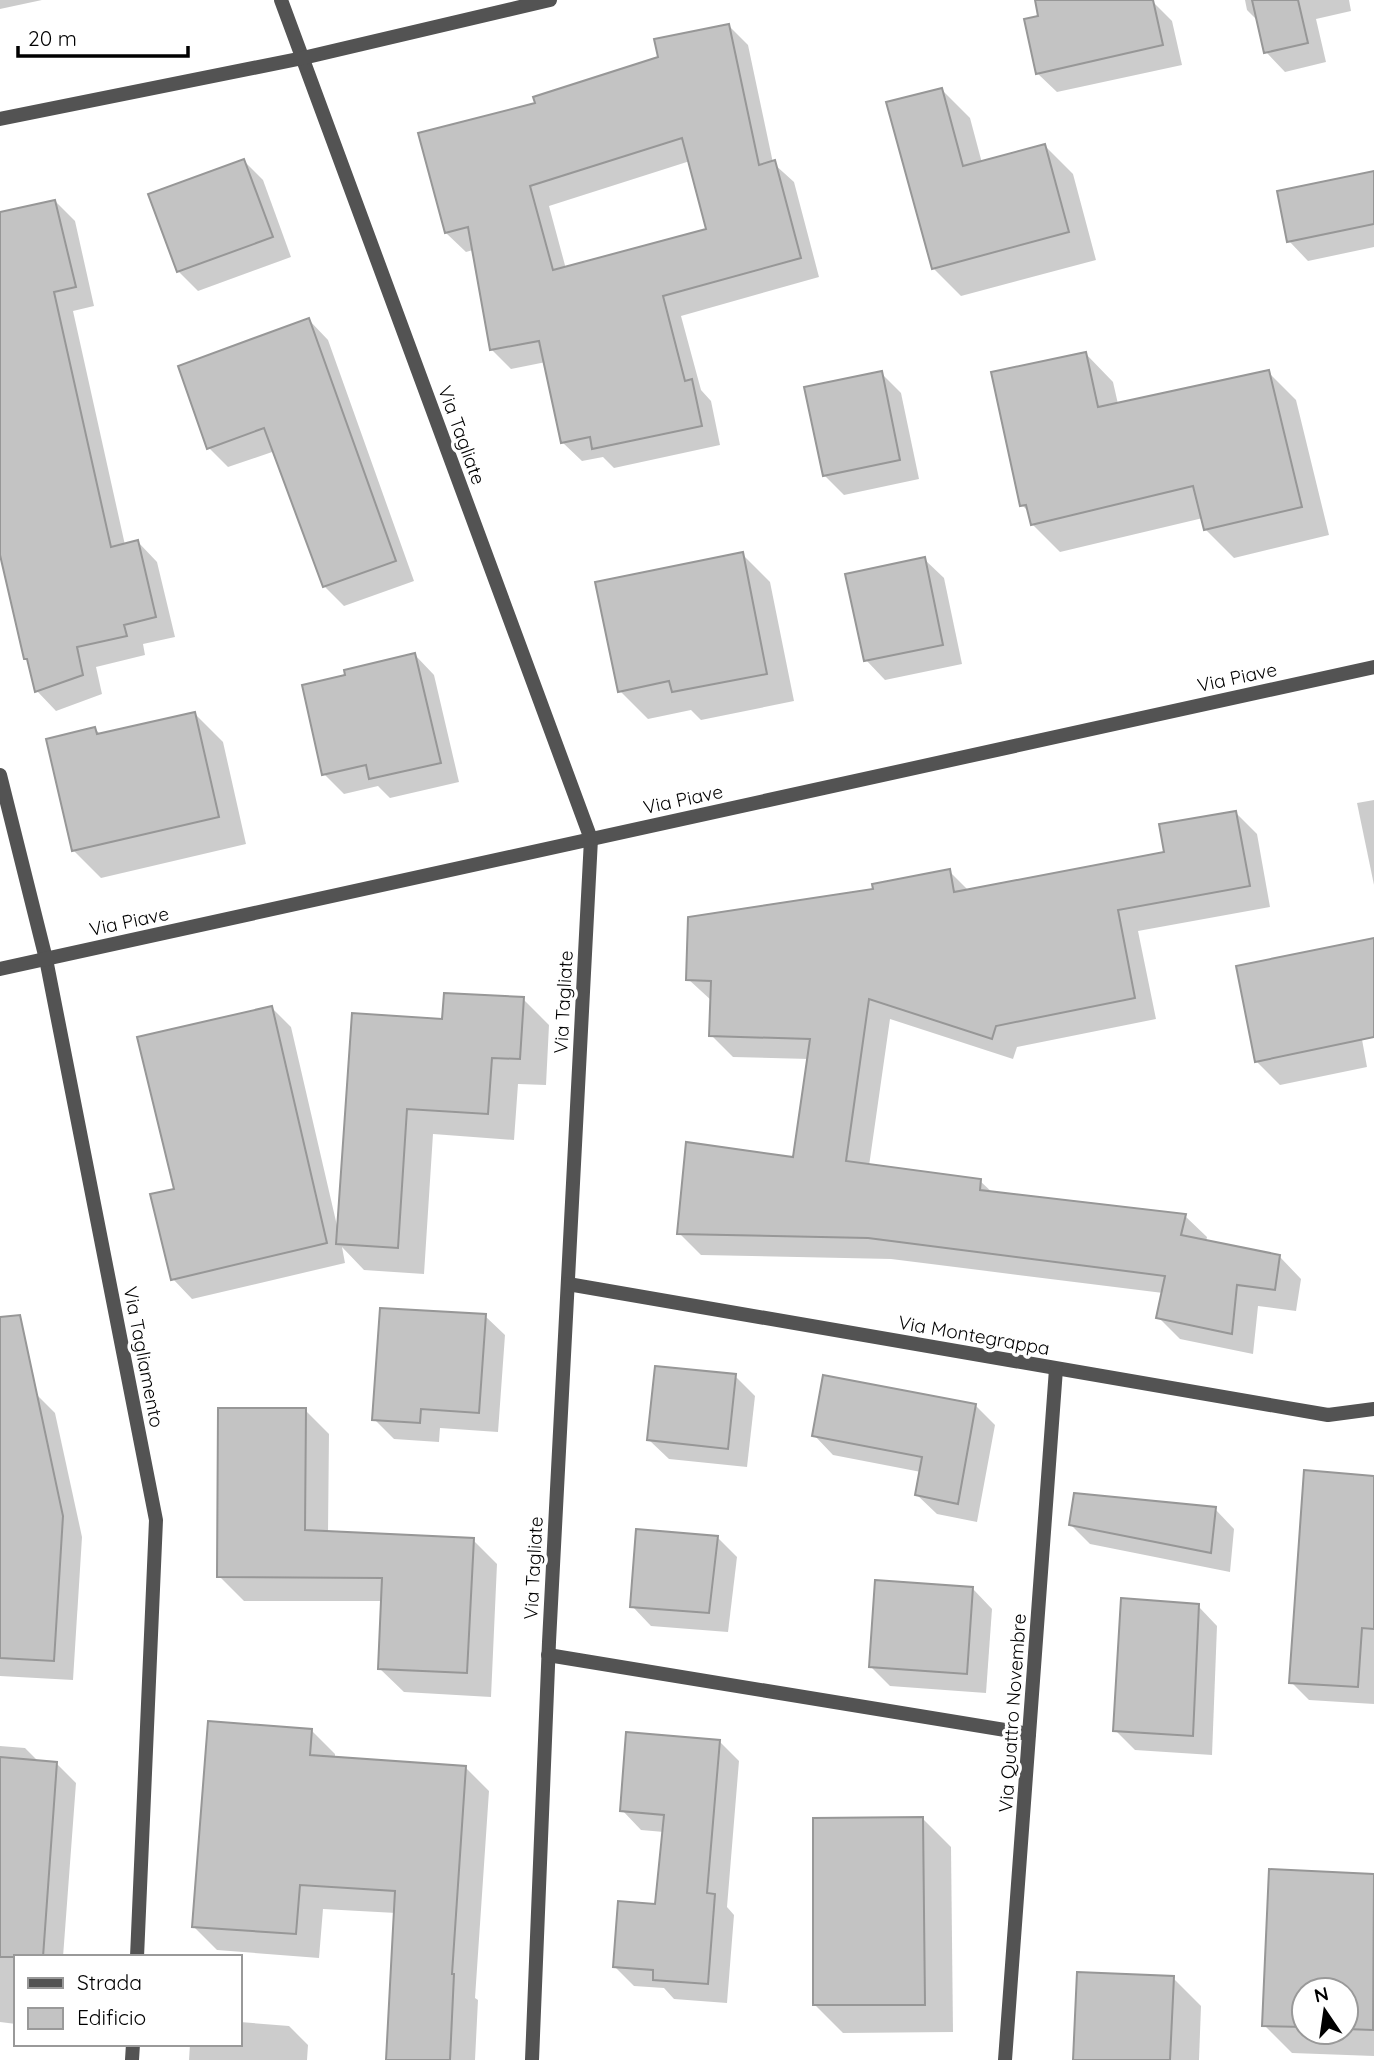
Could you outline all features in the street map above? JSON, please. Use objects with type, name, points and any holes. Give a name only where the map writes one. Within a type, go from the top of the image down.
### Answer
[{"type":"street","name":"Via Tagliate","points":[[281,0],[591,839],[548,1655],[532,2060]]},
{"type":"street","points":[[0,119],[303,58],[550,0]]},
{"type":"street","name":"Via Piave","points":[[0,969],[1374,667]]},
{"type":"street","name":"Via Tagliamento","points":[[0,775],[46,959],[156,1520],[137,1955]]},
{"type":"street","name":"Via Montegrappa","points":[[568,1283],[1328,1415],[1374,1409]]},
{"type":"street","name":"Via Quattro Novembre","points":[[1006,2060],[1056,1369]]},
{"type":"street","points":[[548,1655],[1029,1734]]},
{"type":"building","points":[[1035,0],[1153,0],[1163,45],[1036,74],[1024,19],[1038,16]]},
{"type":"building","points":[[1252,0],[1298,0],[1308,43],[1264,53]]},
{"type":"building","points":[[729,24],[759,165],[775,160],[801,258],[663,296],[685,381],[692,379],[702,426],[592,449],[590,437],[561,443],[539,341],[490,350],[468,227],[445,233],[418,133],[535,103],[533,97],[658,57],[654,39]],"holes":[[[682,138],[706,229],[553,270],[530,186]]]},
{"type":"building","points":[[942,88],[963,166],[1045,144],[1069,232],[932,269],[886,102]]},
{"type":"building","points":[[244,159],[273,237],[177,272],[148,194]]},
{"type":"building","points":[[1374,171],[1374,224],[1287,242],[1277,191]]},
{"type":"building","points":[[55,200],[76,287],[54,292],[111,547],[138,540],[156,617],[124,625],[127,636],[77,647],[83,675],[35,692],[27,659],[24,659],[0,555],[0,212]]},
{"type":"building","points":[[309,318],[396,561],[323,587],[264,428],[207,449],[178,366]]},
{"type":"building","points":[[1086,352],[1098,407],[1269,370],[1302,507],[1204,530],[1193,486],[1031,525],[1026,505],[1020,506],[991,372]]},
{"type":"building","points":[[882,371],[900,460],[823,476],[804,387]]},
{"type":"building","points":[[743,552],[767,674],[672,692],[669,681],[618,692],[595,582]]},
{"type":"building","points":[[925,557],[943,645],[864,661],[845,574]]},
{"type":"building","points":[[415,653],[441,763],[369,779],[366,765],[322,775],[302,685],[345,675],[344,670]]},
{"type":"building","points":[[195,712],[219,817],[72,851],[46,739],[95,727],[97,734]]},
{"type":"building","points":[[1236,811],[1250,886],[1118,910],[1135,998],[996,1026],[992,1039],[869,999],[846,1161],[981,1179],[980,1190],[1186,1214],[1181,1235],[1280,1255],[1275,1290],[1237,1285],[1232,1334],[1156,1318],[1165,1276],[868,1238],[677,1234],[686,1142],[793,1157],[810,1039],[709,1036],[711,981],[686,980],[688,917],[873,889],[872,884],[950,869],[954,892],[1164,852],[1159,824]]},
{"type":"building","points":[[1374,938],[1374,1037],[1255,1062],[1236,966]]},
{"type":"building","points":[[444,993],[524,997],[520,1059],[492,1058],[488,1114],[407,1109],[398,1248],[336,1244],[352,1013],[442,1019]]},
{"type":"building","points":[[272,1006],[327,1243],[171,1280],[150,1194],[174,1189],[137,1037]]},
{"type":"building","points":[[380,1308],[486,1314],[479,1413],[421,1409],[420,1423],[372,1420]]},
{"type":"building","points":[[20,1315],[63,1516],[54,1661],[0,1658],[0,1317]]},
{"type":"building","points":[[655,1366],[736,1374],[728,1449],[647,1440]]},
{"type":"building","points":[[823,1375],[976,1404],[958,1504],[915,1495],[922,1457],[812,1436]]},
{"type":"building","points":[[218,1408],[306,1408],[305,1530],[474,1538],[467,1673],[378,1669],[382,1578],[217,1577]]},
{"type":"building","points":[[1304,1470],[1374,1476],[1374,1629],[1362,1628],[1358,1687],[1289,1683]]},
{"type":"building","points":[[1074,1493],[1216,1507],[1211,1553],[1069,1525]]},
{"type":"building","points":[[636,1529],[718,1536],[709,1613],[630,1607]]},
{"type":"building","points":[[875,1580],[973,1587],[967,1674],[869,1667]]},
{"type":"building","points":[[1121,1598],[1199,1604],[1193,1736],[1113,1731]]},
{"type":"building","points":[[208,1721],[312,1729],[310,1755],[466,1766],[452,1974],[450,2060],[386,2060],[395,1891],[300,1885],[296,1934],[192,1927]]},
{"type":"building","points":[[626,1732],[720,1740],[707,1893],[715,1894],[708,1984],[653,1980],[653,1970],[613,1967],[618,1901],[655,1904],[664,1815],[620,1811]]},
{"type":"building","points":[[0,1757],[57,1762],[43,1955],[0,1957]]},
{"type":"building","points":[[923,1817],[925,2005],[813,2005],[813,1818]]},
{"type":"building","points":[[1269,1869],[1374,1874],[1373,2030],[1360,2030],[1360,1976],[1290,1976],[1290,2027],[1262,2026]]},
{"type":"building","points":[[1077,1972],[1174,1976],[1170,2060],[1073,2060]]}]
